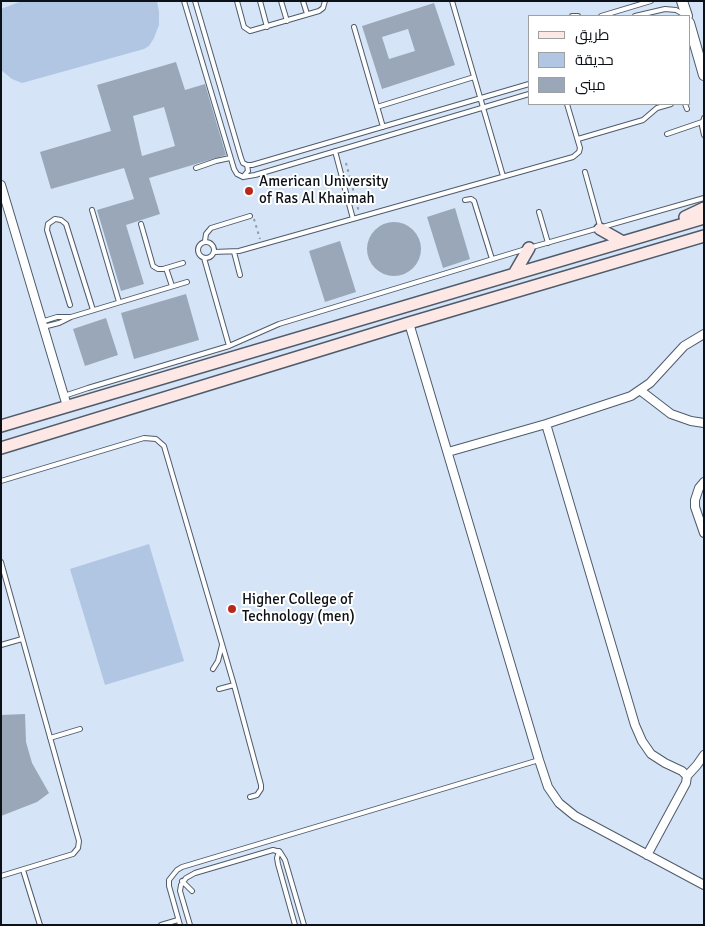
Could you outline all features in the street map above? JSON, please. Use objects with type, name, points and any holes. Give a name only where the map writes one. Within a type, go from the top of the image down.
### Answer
[{"type":"main road","points":[[672,227],[704,208]]},
{"type":"main road","points":[[1,426],[65,401],[514,274],[704,218]]},
{"type":"main road","points":[[600,228],[623,242]]},
{"type":"main road","points":[[1,448],[409,323],[704,236]]},
{"type":"main road","points":[[514,274],[528,248]]},
{"type":"street","points":[[682,1],[686,15]]},
{"type":"street","points":[[690,28],[704,75]]},
{"type":"street","points":[[1,185],[65,401]]},
{"type":"street","points":[[409,323],[548,787],[566,810],[586,823],[704,885]]},
{"type":"street","points":[[448,452],[623,400],[641,391],[684,346],[704,334]]},
{"type":"street","points":[[641,391],[671,414],[704,423]]},
{"type":"street","points":[[546,424],[635,726],[651,754],[665,763],[682,770],[687,776]]},
{"type":"street","points":[[704,482],[699,488],[695,507],[704,533]]},
{"type":"street","points":[[647,855],[686,782],[687,776],[704,755]]},
{"type":"lane","points":[[184,1],[230,158],[237,174],[243,177],[528,94]]},
{"type":"lane","points":[[195,1],[245,164],[247,173],[243,177]]},
{"type":"lane","points":[[237,1],[243,24],[247,30],[253,31],[321,10],[324,1]]},
{"type":"lane","points":[[260,1],[267,27]]},
{"type":"lane","points":[[281,1],[287,21]]},
{"type":"lane","points":[[303,1],[307,14]]},
{"type":"lane","points":[[452,1],[503,176]]},
{"type":"lane","points":[[604,15],[651,1]]},
{"type":"lane","points":[[639,15],[664,9],[676,10],[683,15]]},
{"type":"lane","points":[[354,27],[382,127]]},
{"type":"lane","points":[[377,107],[474,77]]},
{"type":"lane","points":[[234,169],[238,165],[382,127],[528,84]]},
{"type":"lane","points":[[214,252],[234,252],[262,245],[573,157],[580,150],[567,105]]},
{"type":"lane","points":[[578,139],[643,120],[657,108],[668,105]]},
{"type":"lane","points":[[667,134],[703,120],[704,135]]},
{"type":"lane","points":[[335,151],[353,219]]},
{"type":"lane","points":[[196,168],[230,158]]},
{"type":"lane","points":[[585,172],[600,228]]},
{"type":"lane","points":[[465,200],[471,198],[474,201],[492,259]]},
{"type":"lane","points":[[65,401],[88,388],[229,346],[279,324],[528,248],[704,198]]},
{"type":"lane","points":[[92,210],[119,302]]},
{"type":"lane","points":[[539,212],[548,243]]},
{"type":"lane","points":[[205,242],[206,234],[211,228],[250,216]]},
{"type":"lane","points":[[70,305],[47,230],[48,224],[55,219],[61,220],[66,224],[93,310]]},
{"type":"lane","points":[[141,224],[153,266],[158,269],[183,263]]},
{"type":"lane","points":[[204,258],[210,257],[214,252],[211,243],[205,242],[199,245],[198,251],[204,258],[229,346]]},
{"type":"lane","points":[[234,252],[240,275]]},
{"type":"lane","points":[[166,268],[172,286]]},
{"type":"lane","points":[[42,325],[57,317],[71,317],[188,282]]},
{"type":"lane","points":[[1,481],[144,438],[150,437],[161,442],[167,452],[261,786],[257,795],[250,797]]},
{"type":"lane","points":[[1,562],[79,841],[78,848],[73,854],[1,876]]},
{"type":"lane","points":[[1,645],[22,639]]},
{"type":"lane","points":[[213,669],[221,652],[222,643]]},
{"type":"lane","points":[[219,689],[234,685]]},
{"type":"lane","points":[[50,738],[80,729]]},
{"type":"lane","points":[[180,925],[169,880],[176,870],[182,867],[539,760]]},
{"type":"lane","points":[[190,925],[180,891],[182,881],[194,873],[270,850],[279,850]]},
{"type":"lane","points":[[279,850],[277,860],[296,925]]},
{"type":"lane","points":[[279,850],[285,860],[304,925]]},
{"type":"lane","points":[[23,870],[40,925]]},
{"type":"lane","points":[[182,881],[192,891]]},
{"type":"lane","points":[[161,925],[178,920]]},
{"type":"path","points":[[343,155],[360,212]]},
{"type":"path","points":[[250,216],[253,215],[262,245]]},
{"type":"green space","points":[[22,1],[157,1],[159,25],[149,46],[144,49],[22,83],[12,79],[1,70],[1,9]]},
{"type":"green space","points":[[149,544],[184,661],[105,685],[70,569]]},
{"type":"building","points":[[434,3],[455,65],[382,89],[362,26]],"holes":[[[408,29],[415,51],[389,59],[382,37]]]},
{"type":"building","points":[[176,62],[185,90],[205,84],[226,155],[149,178],[160,214],[126,225],[144,284],[121,291],[97,210],[134,199],[124,168],[51,189],[40,152],[111,131],[97,85]],"holes":[[[164,107],[175,146],[142,156],[133,116]]]},
{"type":"building","points":[[455,208],[470,259],[443,268],[427,217]]},
{"type":"building","points":[[394,222],[404,224],[413,230],[419,239],[421,249],[419,259],[413,268],[404,274],[394,276],[384,274],[375,268],[369,259],[367,249],[369,239],[375,230],[384,224]]},
{"type":"building","points":[[340,241],[356,292],[325,302],[309,251]]},
{"type":"building","points":[[186,294],[199,340],[134,359],[121,313]]},
{"type":"building","points":[[106,318],[118,355],[85,366],[73,329]]},
{"type":"building","points":[[25,714],[26,742],[32,763],[49,793],[37,802],[1,816],[1,715]]},
{"type":"place","name":"American University of Ras Al Khaimah","points":[[249,191]]},
{"type":"place","name":"Higher College of Technology (men)","points":[[232,609]]}]
